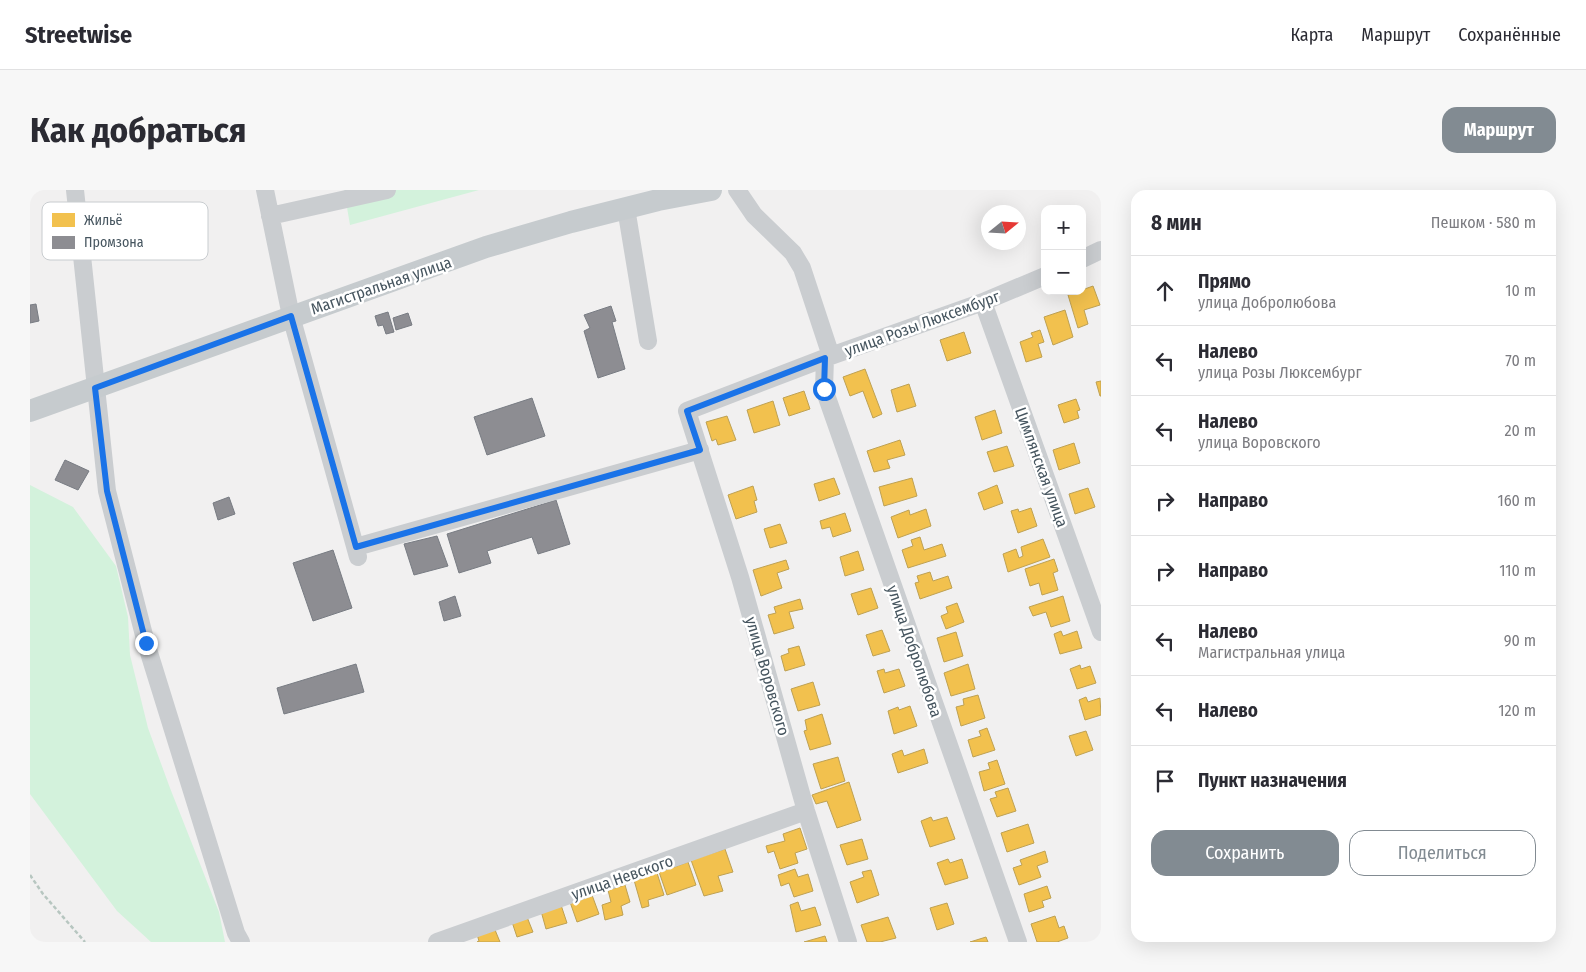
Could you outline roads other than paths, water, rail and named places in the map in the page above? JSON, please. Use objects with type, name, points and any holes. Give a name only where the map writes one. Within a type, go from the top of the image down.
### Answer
[{"type":"main road","name":"Магистральная улица","points":[[30,411],[291,316],[486,248],[571,222],[626,208],[650,196],[710,190]]},
{"type":"street","points":[[265,190],[291,316],[357,552],[700,450]]},
{"type":"street","points":[[270,216],[388,190]]},
{"type":"street","points":[[737,190],[754,215],[793,253],[802,268],[828,357]]},
{"type":"street","points":[[626,208],[648,341]]},
{"type":"street","points":[[1086,257],[1100,252]]},
{"type":"street","points":[[82,260],[107,491],[146,643],[241,942]]},
{"type":"street","name":"улица Розы Люксембург","points":[[687,411],[828,357],[983,302],[1041,278]]},
{"type":"street","name":"Цимлянская улица","points":[[983,302],[1101,632]]},
{"type":"street","name":"улица Добролюбова","points":[[828,357],[824,389],[1018,942]]},
{"type":"street","name":"улица Воровского","points":[[687,411],[740,577],[806,812],[848,942]]},
{"type":"street","name":"улица Невского","points":[[437,942],[806,812]]}]
